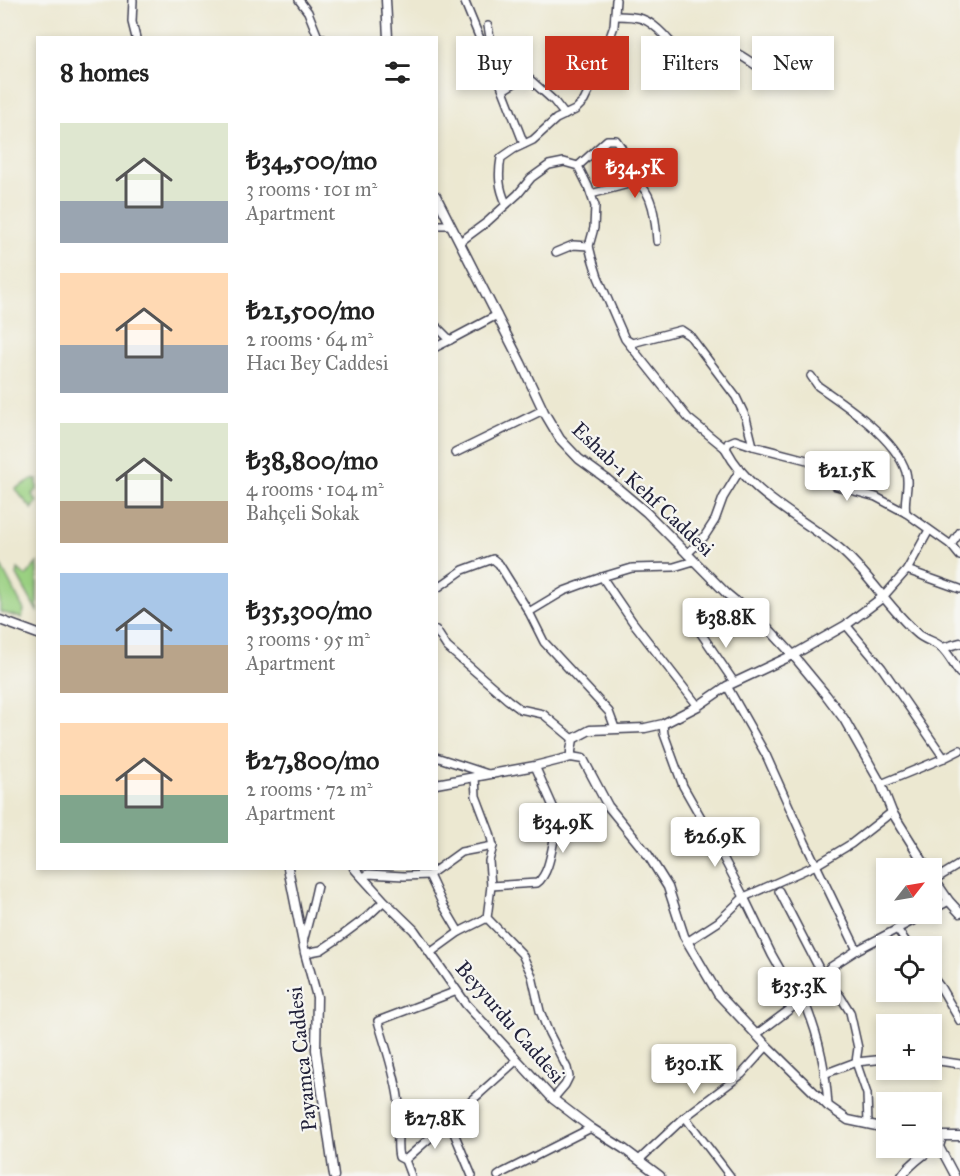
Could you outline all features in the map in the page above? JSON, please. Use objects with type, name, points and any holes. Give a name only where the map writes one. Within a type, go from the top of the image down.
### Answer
[{"type":"street","points":[[133,0],[132,22],[136,36]]},
{"type":"street","points":[[299,0],[308,12],[318,36]]},
{"type":"street","points":[[381,0],[386,13]]},
{"type":"street","points":[[386,0],[388,36]]},
{"type":"street","points":[[464,0],[479,36]]},
{"type":"street","points":[[506,204],[498,173],[501,158],[533,140],[556,119],[575,110],[584,101],[597,74],[614,26],[616,0]]},
{"type":"street","points":[[615,16],[634,16],[647,21],[673,45],[684,50],[719,46],[752,63]]},
{"type":"street","points":[[488,26],[490,36]]},
{"type":"street","points":[[533,82],[554,101],[565,115]]},
{"type":"street","points":[[503,90],[524,144]]},
{"type":"street","points":[[578,166],[607,140],[616,140],[627,161]]},
{"type":"street","points":[[460,242],[488,222],[518,194],[531,178],[549,165],[564,162],[578,166],[595,206],[594,228],[589,246],[598,276],[625,339],[688,418],[726,449],[753,485],[839,548],[860,567],[883,597],[918,635],[942,648],[960,673]]},
{"type":"street","points":[[591,194],[638,183],[651,202],[657,241]]},
{"type":"street","name":"Eshab-ı Kehf Caddesi","points":[[438,200],[543,410],[560,439],[579,459],[646,512],[727,594],[768,628],[793,655],[844,719],[881,784],[892,812],[921,858]]},
{"type":"street","points":[[438,225],[450,225]]},
{"type":"street","points":[[556,252],[573,245],[589,246]]},
{"type":"street","points":[[438,346],[497,315]]},
{"type":"street","points":[[438,328],[450,340]]},
{"type":"street","points":[[625,339],[632,343],[681,330],[690,336],[736,397],[746,418],[753,446]]},
{"type":"street","points":[[811,376],[818,386],[875,430],[891,447],[906,472],[908,487],[904,503],[906,513]]},
{"type":"street","points":[[455,453],[543,410]]},
{"type":"street","points":[[726,449],[728,443],[735,440],[807,460],[836,486],[876,497],[906,513],[951,545],[960,556]]},
{"type":"street","points":[[687,554],[704,537],[715,520],[723,498],[740,470]]},
{"type":"street","points":[[573,739],[590,730],[645,728],[663,724],[698,706],[731,684],[793,655],[846,625],[883,597],[907,570],[929,530]]},
{"type":"street","points":[[951,545],[960,532]]},
{"type":"street","points":[[438,588],[463,570],[493,559],[499,564],[529,612],[544,642],[609,712],[615,728]]},
{"type":"street","points":[[529,612],[564,591],[602,577],[632,568],[674,567],[694,561]]},
{"type":"street","points":[[907,570],[960,589]]},
{"type":"street","points":[[602,577],[632,621],[698,706]]},
{"type":"street","points":[[0,620],[36,633]]},
{"type":"street","points":[[846,625],[882,668],[944,758]]},
{"type":"street","points":[[698,629],[731,684],[857,950]]},
{"type":"street","points":[[438,633],[447,647],[520,710],[543,714],[573,739]]},
{"type":"street","points":[[942,648],[960,642]]},
{"type":"street","points":[[663,724],[664,734],[682,786],[744,897],[772,956],[786,978],[796,1004]]},
{"type":"street","points":[[571,757],[573,739]]},
{"type":"street","points":[[881,784],[960,750]]},
{"type":"street","points":[[438,784],[571,757],[583,759],[608,806],[648,855],[668,887],[684,936],[718,994],[828,1106],[848,1120],[876,1126]]},
{"type":"street","points":[[438,758],[490,774]]},
{"type":"street","points":[[490,886],[537,883],[543,879],[559,820],[535,766]]},
{"type":"street","points":[[475,777],[476,796],[493,846],[489,861],[490,886],[487,918],[522,954],[532,976],[540,1011],[567,1068],[568,1077],[565,1084],[553,1099]]},
{"type":"street","points":[[687,942],[718,922],[744,897],[816,865],[851,844],[892,812]]},
{"type":"street","points":[[438,869],[461,852],[493,846]]},
{"type":"street","points":[[942,873],[960,864]]},
{"type":"street","name":"Payamca Caddesi","points":[[288,870],[305,953],[317,997],[316,1050],[334,1176]]},
{"type":"street","name":"Beyyurdu Caddesi","points":[[356,870],[414,930],[466,1004],[553,1099],[660,1176]]},
{"type":"street","points":[[363,878],[368,874],[429,875],[436,870]]},
{"type":"street","points":[[429,875],[459,932]]},
{"type":"street","points":[[303,942],[317,886]]},
{"type":"street","points":[[779,891],[823,976],[850,1012],[858,1048],[856,1062],[867,1094],[868,1124]]},
{"type":"street","points":[[942,891],[960,913]]},
{"type":"street","points":[[305,953],[321,950],[329,945],[367,917],[384,901]]},
{"type":"street","points":[[942,905],[949,901]]},
{"type":"street","points":[[430,953],[459,932],[487,918]]},
{"type":"street","points":[[823,976],[829,968],[857,950],[907,924]]},
{"type":"street","points":[[897,929],[902,936]]},
{"type":"street","points":[[757,1034],[803,999],[830,984]]},
{"type":"street","points":[[942,990],[960,1021]]},
{"type":"street","points":[[411,1176],[405,1160],[399,1157],[397,1149],[399,1105],[392,1069],[378,1021],[457,991]]},
{"type":"street","points":[[803,999],[810,1014],[827,1085],[828,1106]]},
{"type":"street","points":[[639,1160],[685,1117],[742,1074],[767,1046]]},
{"type":"street","points":[[405,1160],[517,1060]]},
{"type":"street","points":[[824,1074],[856,1062],[876,1060]]},
{"type":"street","points":[[942,1061],[960,1064]]},
{"type":"street","points":[[685,1117],[730,1176]]},
{"type":"street","points":[[449,1121],[472,1176]]},
{"type":"street","points":[[498,1176],[591,1128]]},
{"type":"street","points":[[942,1139],[960,1136]]},
{"type":"street","points":[[942,1154],[955,1176]]},
{"type":"street","points":[[902,1176],[918,1158]]},
{"type":"green space","points":[[36,479],[36,491],[32,494],[36,503],[32,509],[15,489]]},
{"type":"green space","points":[[0,564],[24,610],[22,618],[0,612]]},
{"type":"green space","points":[[36,564],[36,609],[17,575],[18,569],[26,576]]}]
